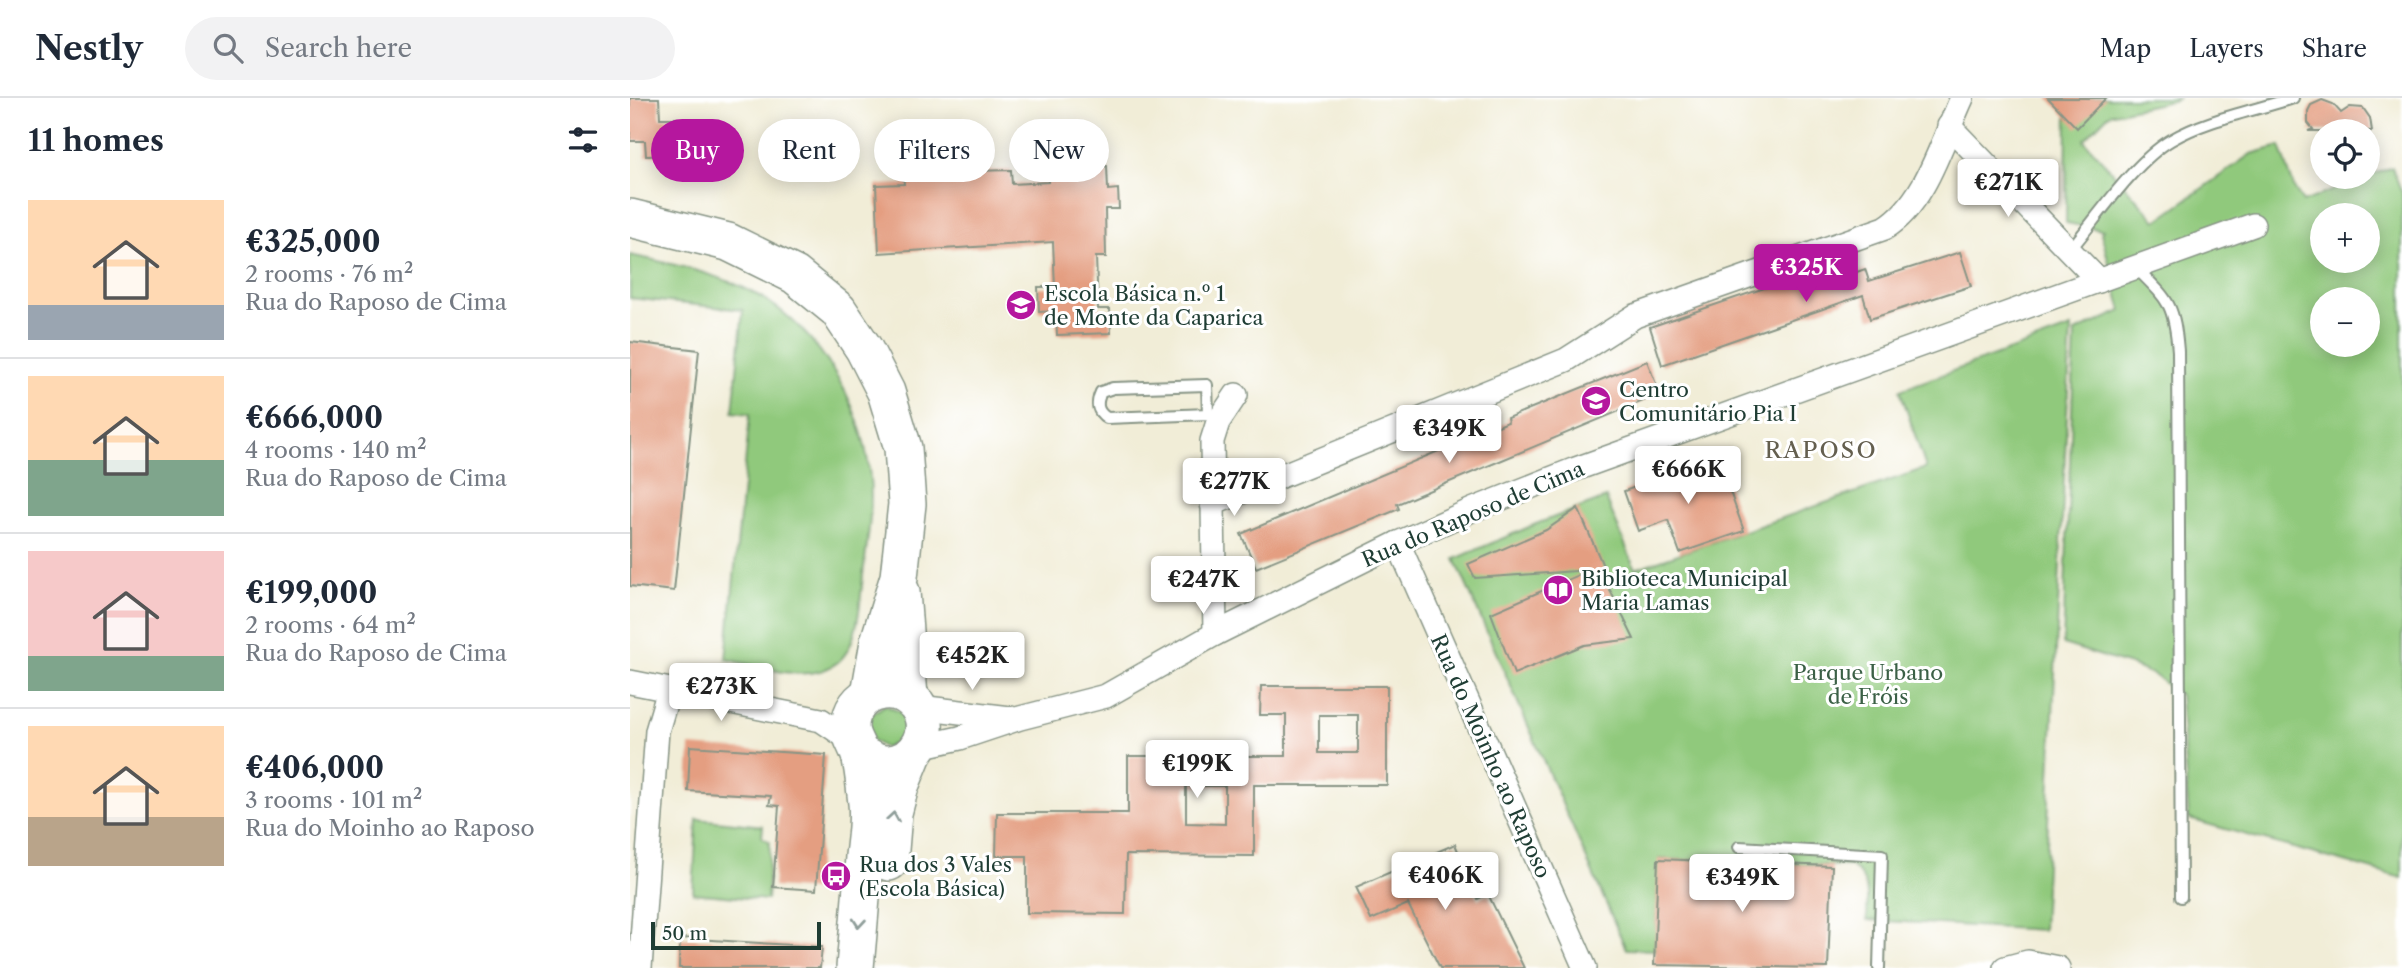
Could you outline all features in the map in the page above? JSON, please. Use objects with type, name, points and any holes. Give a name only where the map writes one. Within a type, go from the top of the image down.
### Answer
[{"type":"main road","points":[[630,218],[728,242],[795,275],[838,310],[864,349],[886,392],[903,448],[907,504],[899,577],[865,698],[852,714],[850,727],[868,810],[855,968]]},
{"type":"main road","points":[[879,968],[893,813],[924,734],[923,720],[914,702],[899,577]]},
{"type":"main road","points":[[865,698],[883,690],[897,691],[914,702]]},
{"type":"main road","points":[[856,747],[872,761],[886,765],[901,762],[916,750]]},
{"type":"street","points":[[1212,504],[1566,360],[1635,316],[1885,228],[1913,204],[1962,98]]},
{"type":"street","points":[[1949,126],[2099,282]]},
{"type":"street","name":"Rua do Raposo de Cima","points":[[916,750],[1020,718],[1106,696],[1215,634],[1398,543],[1485,504],[2253,225]]},
{"type":"street","points":[[1215,634],[1213,418],[1236,395]]},
{"type":"street","name":"Rua do Moinho ao Raposo","points":[[1398,543],[1585,968]]},
{"type":"street","points":[[630,682],[821,720],[856,747]]},
{"type":"street","points":[[640,968],[657,731],[669,690]]},
{"type":"street","points":[[821,720],[865,698]]},
{"type":"street","name":"Rua do Raposo de Cima","points":[[914,702],[1020,718]]},
{"type":"street","points":[[2006,968],[2028,962],[2059,968]]},
{"type":"lane","points":[[2069,251],[2151,155],[2171,140],[2201,127],[2293,98]]},
{"type":"lane","points":[[2135,267],[2165,296],[2171,307],[2178,351],[2181,897]]},
{"type":"lane","points":[[1207,385],[1213,418],[1112,418],[1101,414],[1097,400],[1101,392],[1113,388],[1207,385]]},
{"type":"lane","points":[[1739,847],[1882,855],[1879,968]]},
{"type":"green space","points":[[2067,98],[2178,98],[2109,114],[2084,140],[2156,221],[2251,154],[2280,146],[2295,190],[2303,202],[2336,189],[2380,189],[2380,172],[2392,167],[2402,193],[2402,878],[2189,819],[2180,695],[2154,675],[2063,644],[2075,332],[2122,311],[2101,233],[2103,230],[2066,223]]},
{"type":"green space","points":[[630,255],[715,276],[768,301],[812,341],[845,391],[865,448],[871,488],[870,510],[855,631],[846,654],[826,669],[812,673],[783,672],[726,659],[750,414],[733,412],[743,310],[630,298]]},
{"type":"green space","name":"Parque Urbano de Fróis","points":[[2071,328],[2043,930],[1867,920],[1865,884],[1851,866],[1659,859],[1655,950],[1626,949],[1455,559],[1536,524],[1606,498],[1635,569],[1926,468],[1900,390]]},
{"type":"green space","points":[[885,705],[906,715],[906,738],[885,748],[869,738],[868,725],[869,718]]},
{"type":"green space","points":[[697,819],[763,826],[762,837],[770,842],[767,900],[693,893]]},
{"type":"building","points":[[630,98],[659,98],[660,118],[676,119],[651,119],[651,156],[646,156],[645,141],[630,141]]},
{"type":"building","points":[[2048,98],[2106,98],[2077,128]]},
{"type":"building","points":[[2322,100],[2333,104],[2341,113],[2350,107],[2363,108],[2370,119],[2310,119],[2310,125],[2308,111],[2311,105]]},
{"type":"building","points":[[995,170],[1009,170],[1009,182],[1108,182],[1108,190],[1118,189],[1119,209],[1105,209],[1106,257],[1096,257],[1098,309],[1110,309],[1111,333],[1057,335],[1056,311],[1039,312],[1038,287],[1055,287],[1053,242],[879,253],[876,185],[904,182],[995,182]]},
{"type":"building","points":[[1960,252],[1971,286],[1870,319],[1863,295],[1662,365],[1650,327],[1841,262],[1846,276],[1865,269],[1869,281]]},
{"type":"building","points":[[630,342],[699,350],[674,591],[630,586]]},
{"type":"building","points":[[1647,361],[1660,394],[1397,504],[1399,509],[1256,568],[1241,534],[1508,422],[1507,418]]},
{"type":"building","points":[[1718,458],[1744,531],[1680,553],[1668,520],[1638,531],[1624,491]]},
{"type":"building","name":"Biblioteca Municipal Maria Lamas","points":[[1578,508],[1610,582],[1607,584],[1634,639],[1584,645],[1514,674],[1491,613],[1590,570],[1475,578],[1468,564],[1546,530]]},
{"type":"building","points":[[1261,686],[1387,686],[1387,785],[1254,785],[1254,856],[1126,855],[1125,914],[1027,913],[1027,856],[996,856],[997,813],[1128,813],[1128,756],[1286,756],[1286,715],[1260,715]],"holes":[[[1319,715],[1358,715],[1358,753],[1319,753]],[[1186,786],[1225,786],[1225,824],[1186,823]]]},
{"type":"building","points":[[690,746],[826,755],[816,890],[773,887],[779,806],[769,805],[771,796],[688,791]]},
{"type":"building","points":[[1455,844],[1478,899],[1488,894],[1524,968],[1440,968],[1408,904],[1371,920],[1356,887]]},
{"type":"building","points":[[1658,859],[1832,866],[1828,968],[1654,965]]},
{"type":"building","points":[[680,938],[822,947],[820,968],[679,968]]},
{"type":"place","name":"Escola Básica n.º 1 de Monte da Caparica","points":[[1021,305]]},
{"type":"place","name":"Centro Comunitário Pia I","points":[[1596,401]]},
{"type":"place","name":"Biblioteca Municipal Maria Lamas","points":[[1558,590]]},
{"type":"place","name":"Rua dos 3 Vales (Escola Básica)","points":[[836,876]]},
{"type":"district","name":"RAPOSO","points":[[1821,450]]}]
